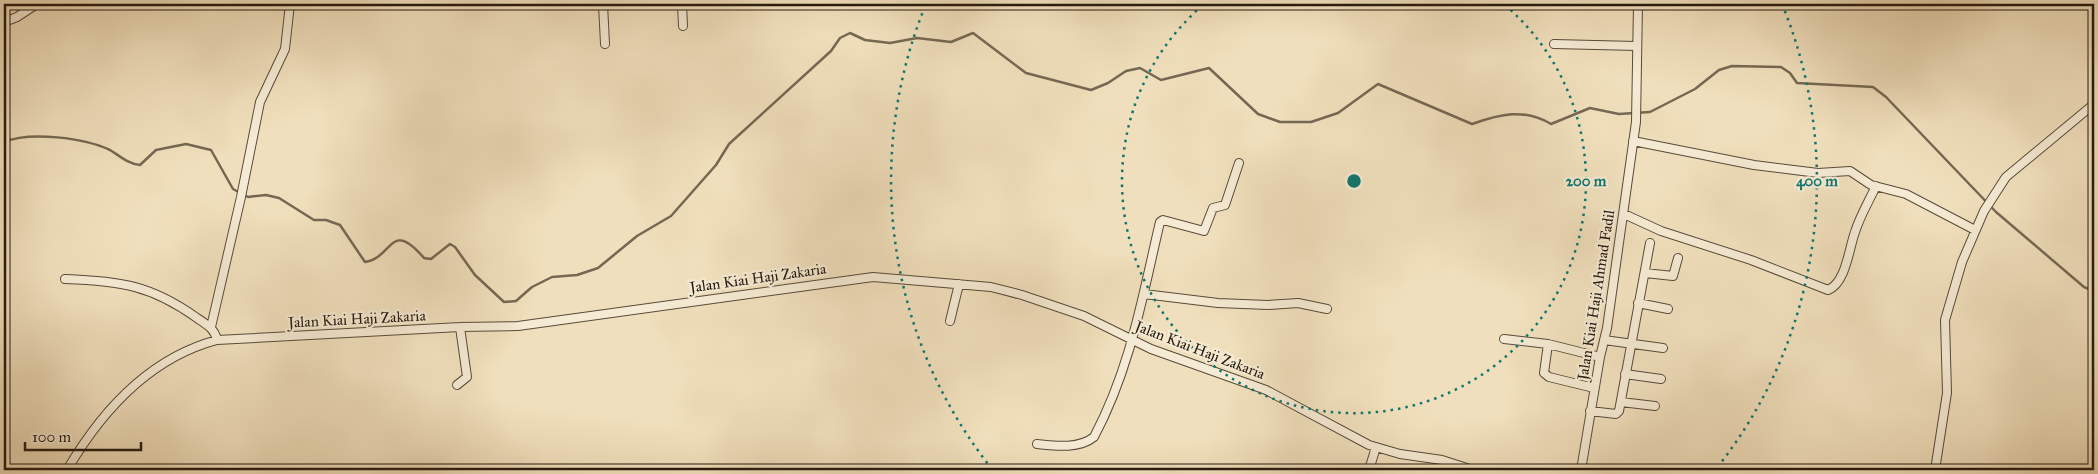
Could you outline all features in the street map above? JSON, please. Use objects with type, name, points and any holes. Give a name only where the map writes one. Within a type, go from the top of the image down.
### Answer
[{"type":"street","points":[[4,22],[17,17],[37,4]]},
{"type":"street","points":[[211,327],[242,193],[260,102],[284,49],[290,4]]},
{"type":"street","points":[[603,4],[605,44]]},
{"type":"street","points":[[682,4],[683,26]]},
{"type":"street","name":"Jalan Kiai Haji Ahmad Fadil","points":[[1581,470],[1604,340],[1634,141],[1637,98],[1636,46],[1638,4]]},
{"type":"street","points":[[1554,44],[1636,46]]},
{"type":"street","points":[[1935,470],[1947,393],[1945,320],[1962,262],[1975,230],[1984,211],[2006,177],[2094,104]]},
{"type":"street","points":[[1634,141],[1754,166],[1818,173],[1850,171],[1876,186],[1906,194],[1975,230]]},
{"type":"street","points":[[1037,444],[1058,446],[1086,444],[1094,437],[1120,379],[1134,340],[1160,222],[1163,220],[1204,231],[1213,208],[1225,205],[1239,163]]},
{"type":"street","points":[[1624,214],[1661,231],[1752,260],[1828,290],[1833,287],[1839,278],[1850,256],[1855,232],[1876,186]]},
{"type":"street","points":[[1590,411],[1616,414],[1621,402],[1650,243]]},
{"type":"street","points":[[1645,273],[1673,276],[1678,258]]},
{"type":"street","name":"Jalan Kiai Haji Zakaria","points":[[67,470],[115,403],[149,372],[190,349],[217,340],[542,324],[872,277],[991,287],[1030,298],[1084,316],[1190,364],[1266,390],[1376,447],[1400,454],[1442,460],[1473,470]]},
{"type":"street","points":[[65,279],[102,280],[134,286],[169,299],[211,327],[216,333],[217,340]]},
{"type":"street","points":[[950,321],[959,284]]},
{"type":"street","points":[[1144,294],[1225,303],[1268,305],[1298,303],[1327,309]]},
{"type":"street","points":[[1638,303],[1668,309]]},
{"type":"street","points":[[457,385],[467,377],[460,327]]},
{"type":"street","points":[[1504,339],[1548,344],[1600,357]]},
{"type":"street","points":[[1604,340],[1663,348]]},
{"type":"street","points":[[1548,344],[1544,366],[1546,376],[1594,388]]},
{"type":"street","points":[[1625,374],[1661,379]]},
{"type":"street","points":[[1621,402],[1655,406]]},
{"type":"street","points":[[1369,470],[1376,447]]},
{"type":"waterway","points":[[4,142],[28,137],[72,139],[110,150],[128,161],[140,165],[156,150],[186,144],[211,150],[233,189],[248,197],[266,195],[279,198],[314,220],[326,220],[340,225],[365,262],[374,259],[398,241],[404,241],[424,258],[431,259],[450,244],[455,247],[475,275],[504,302],[516,301],[532,287],[552,277],[577,275],[598,268],[637,236],[671,216],[716,165],[729,144],[831,51],[840,38],[850,33],[865,40],[890,43],[917,38],[951,42],[973,33],[1026,73],[1091,90],[1108,83],[1126,71],[1140,68],[1161,80],[1209,68],[1258,114],[1280,122],[1311,122],[1338,113],[1378,84],[1472,124],[1512,114],[1531,116],[1551,124],[1590,108],[1619,114],[1650,112],[1695,89],[1719,70],[1732,66],[1781,67],[1790,73],[1797,83],[1873,87],[1886,97],[1996,212],[2084,287],[2094,291]]}]
